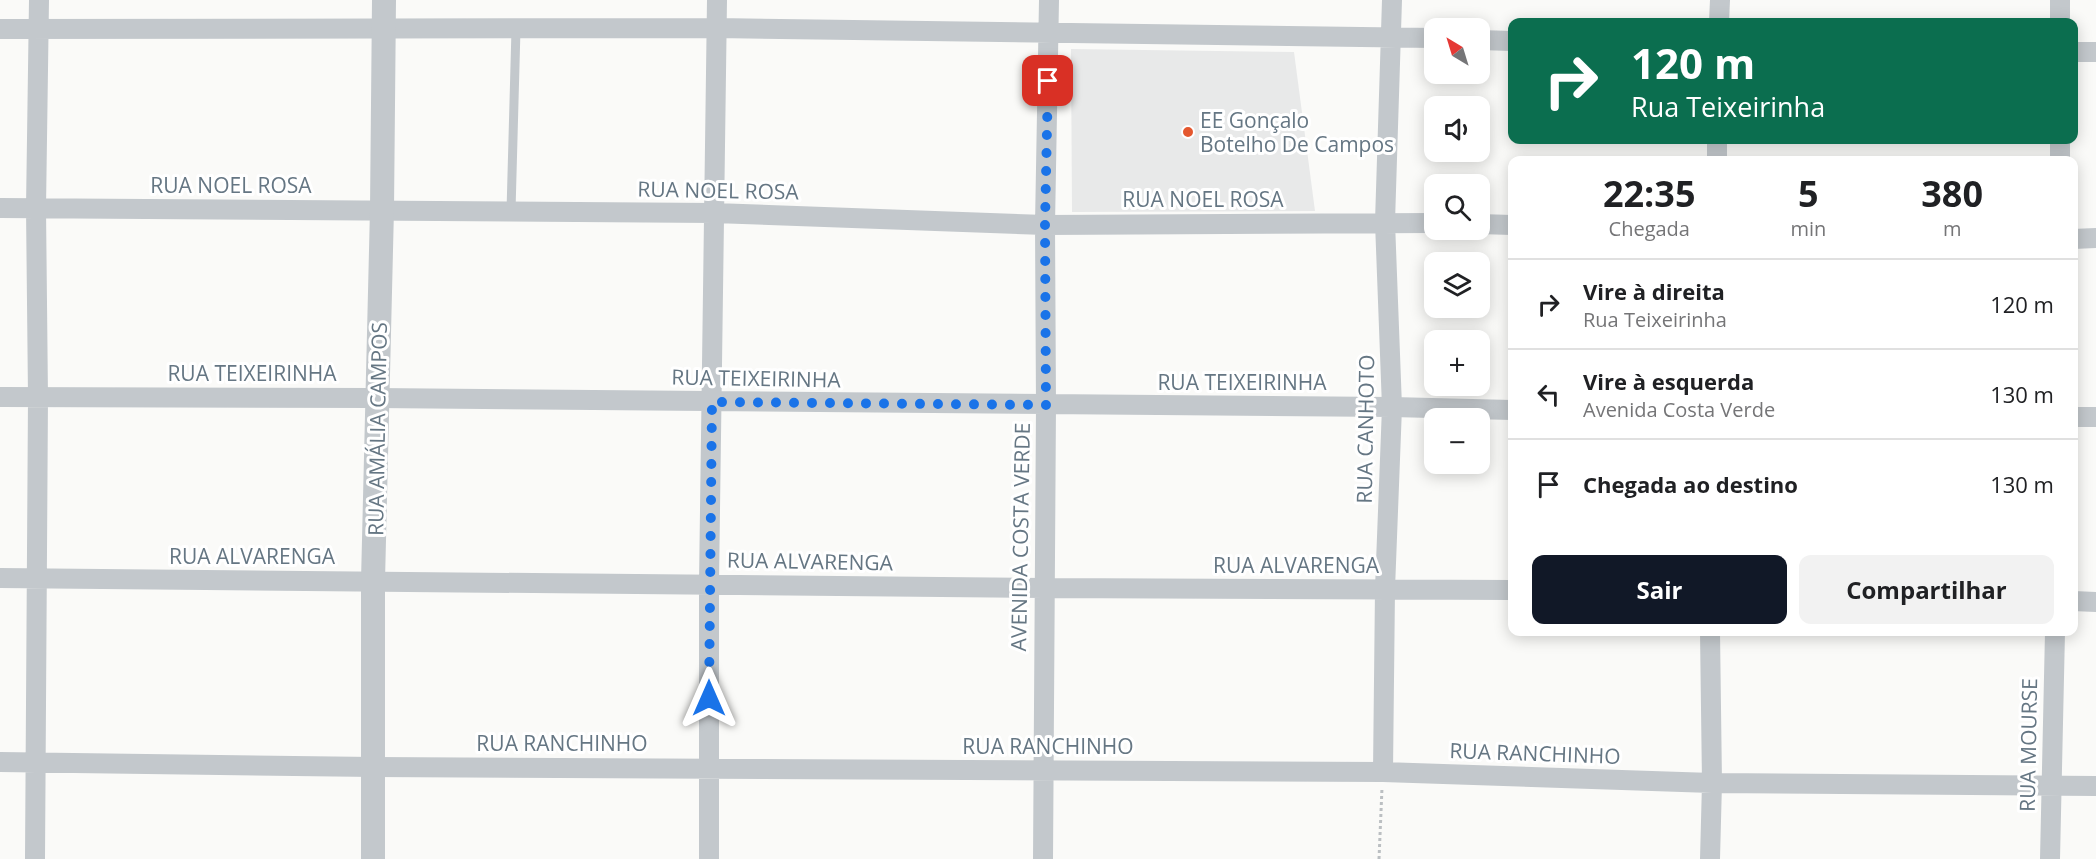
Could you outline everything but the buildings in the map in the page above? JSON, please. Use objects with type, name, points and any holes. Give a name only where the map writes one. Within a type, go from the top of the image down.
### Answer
[{"type":"street","points":[[34,859],[39,0]]},
{"type":"street","name":"RUA AMÁLIA CAMPOS","points":[[373,859],[373,581],[382,209],[384,0]]},
{"type":"street","points":[[709,859],[709,584],[717,0]]},
{"type":"street","name":"AVENIDA COSTA VERDE","points":[[1043,859],[1045,225],[1050,0]]},
{"type":"street","name":"RUA CANHOTO","points":[[1383,772],[1385,589],[1392,407],[1385,222],[1392,0]]},
{"type":"street","points":[[1719,18],[1720,0]]},
{"type":"street","points":[[2060,0],[2060,18]]},
{"type":"street","points":[[0,29],[717,28],[1424,38]]},
{"type":"street","points":[[1490,40],[1508,40]]},
{"type":"street","points":[[2078,52],[2096,52]]},
{"type":"street","name":"RUA NOEL ROSA","points":[[0,208],[714,213],[1045,225],[1424,223]]},
{"type":"street","points":[[1490,224],[1508,225]]},
{"type":"street","points":[[2078,239],[2096,238]]},
{"type":"street","name":"RUA TEIXEIRINHA","points":[[0,397],[377,398],[1508,410]]},
{"type":"street","points":[[2078,417],[2096,417]]},
{"type":"street","name":"RUA ALVARENGA","points":[[0,578],[1508,590]]},
{"type":"street","points":[[2078,601],[2096,602]]},
{"type":"street","points":[[1710,636],[1712,783],[1710,859]]},
{"type":"street","name":"RUA MOURSE","points":[[2050,859],[2055,636]]},
{"type":"street","name":"RUA RANCHINHO","points":[[0,762],[1383,772],[1712,783],[2096,786]]},
{"type":"lane","points":[[511,211],[516,29]]},
{"type":"path","points":[[1379,859],[1383,772]]},
{"type":"shaded area","name":"EE Gonçalo Botelho De Campos","points":[[1071,49],[1294,52],[1315,211],[1072,212]]},
{"type":"place","name":"EE Gonçalo Botelho De Campos","points":[[1188,132]]},
{"type":"route","points":[[709,698],[712,402],[1046,405],[1045,225],[1048,81]]}]
